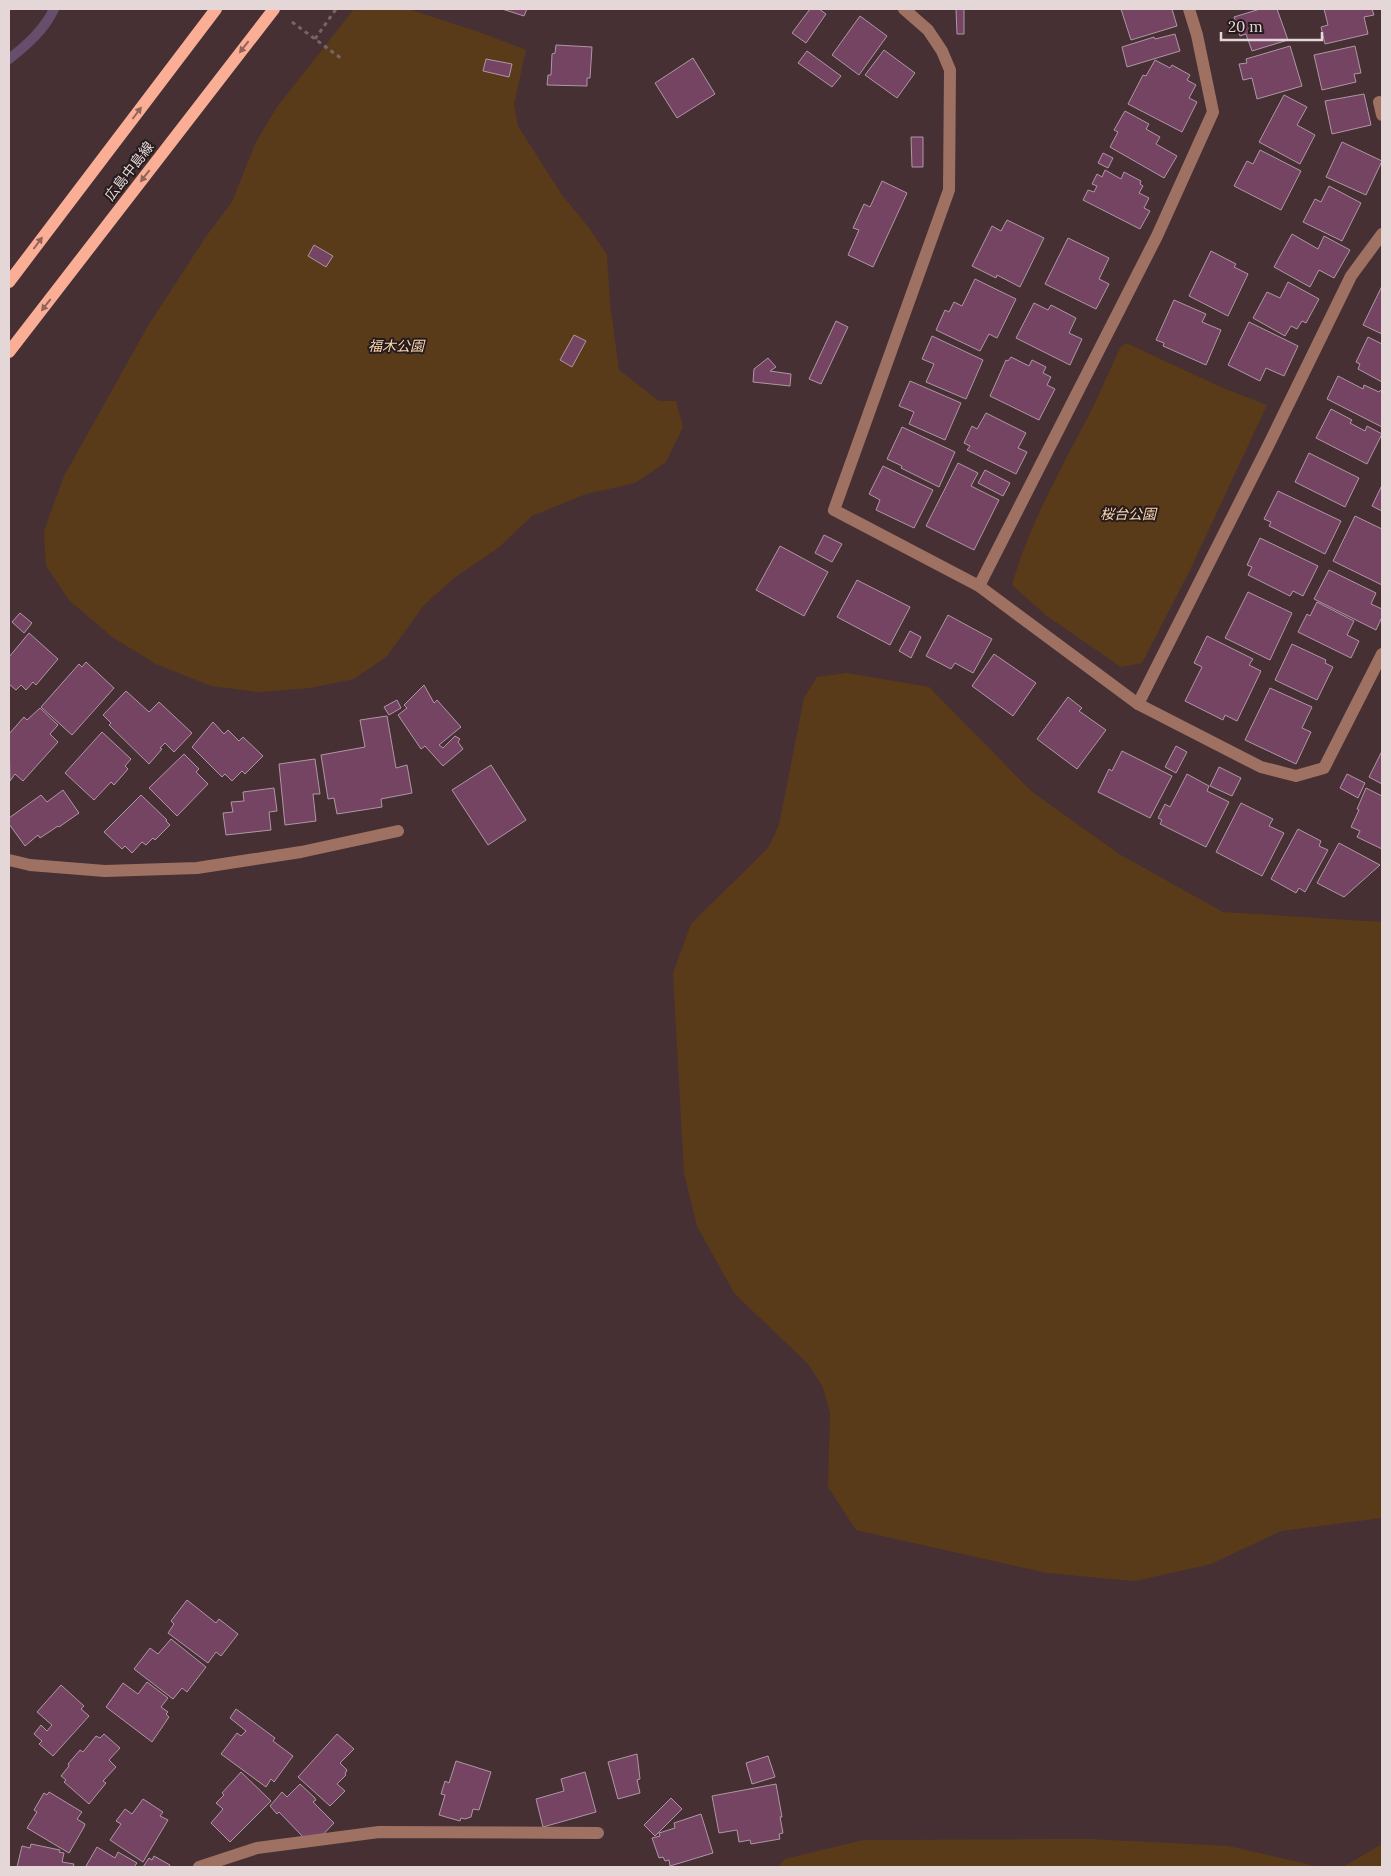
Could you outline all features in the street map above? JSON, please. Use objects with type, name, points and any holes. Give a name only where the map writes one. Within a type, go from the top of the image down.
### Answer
[{"type":"main road","name":"広島中島線","points":[[9,282],[216,9]]},
{"type":"main road","name":"広島中島線","points":[[10,347],[274,9]]},
{"type":"street","points":[[904,9],[928,30],[942,51],[950,70],[949,190],[834,510],[979,586],[1138,704],[1261,767],[1296,776],[1324,768],[1382,654]]},
{"type":"street","points":[[979,586],[1157,236],[1213,112],[1197,35],[1189,9]]},
{"type":"street","points":[[1138,704],[1352,276],[1382,234]]},
{"type":"street","points":[[9,860],[30,865],[105,870],[197,868],[301,852],[398,831]]},
{"type":"street","points":[[198,1867],[257,1848],[379,1832],[598,1833]]},
{"type":"path","points":[[315,39],[336,9]]},
{"type":"path","points":[[291,21],[342,59]]},
{"type":"green space","name":"福木公園","points":[[354,9],[408,9],[479,32],[526,50],[514,104],[518,126],[562,195],[589,228],[607,255],[610,304],[619,370],[659,401],[676,401],[683,427],[666,462],[635,483],[586,494],[532,516],[498,548],[454,578],[424,605],[387,656],[354,679],[310,688],[258,692],[211,686],[156,664],[112,637],[69,600],[46,566],[44,531],[64,476],[148,326],[205,238],[232,202],[256,142],[277,107]]},
{"type":"green space","name":"桜台公園","points":[[1126,343],[1225,389],[1267,405],[1190,570],[1142,663],[1121,667],[1047,616],[1012,585],[1027,540],[1047,496],[1091,411],[1120,348]]},
{"type":"green space","points":[[847,673],[929,687],[1031,791],[1119,854],[1223,912],[1382,922],[1382,1518],[1281,1531],[1211,1564],[1135,1581],[1047,1573],[856,1530],[828,1487],[830,1413],[823,1387],[808,1364],[734,1293],[697,1226],[684,1173],[673,973],[691,924],[768,848],[779,825],[804,698],[817,677]]},
{"type":"green space","points":[[1090,1839],[1228,1846],[1320,1867],[778,1867],[785,1859],[863,1840]]},
{"type":"green space","points":[[1382,1844],[1382,1867],[1343,1867]]},
{"type":"building","points":[[502,9],[527,9],[524,16]]},
{"type":"building","points":[[810,9],[819,9],[826,14],[806,43],[792,33]]},
{"type":"building","points":[[956,9],[964,9],[964,34],[957,34]]},
{"type":"building","points":[[1121,9],[1172,9],[1177,26],[1131,40]]},
{"type":"building","points":[[1260,9],[1277,9],[1288,40],[1252,51],[1246,34],[1240,36],[1234,17]]},
{"type":"building","points":[[1324,9],[1372,9],[1374,15],[1364,17],[1368,34],[1325,44],[1321,27],[1328,25]]},
{"type":"building","points":[[860,16],[887,36],[859,75],[832,55]]},
{"type":"building","points":[[1175,34],[1180,51],[1127,67],[1122,47],[1154,37],[1155,39]]},
{"type":"building","points":[[556,45],[592,47],[590,78],[587,78],[587,86],[547,85],[548,75],[551,75],[552,54],[555,53]]},
{"type":"building","points":[[1290,46],[1302,86],[1257,99],[1252,78],[1243,80],[1239,64],[1247,63],[1246,59]]},
{"type":"building","points":[[1355,46],[1361,73],[1354,74],[1356,82],[1322,90],[1314,55]]},
{"type":"building","points":[[884,50],[915,73],[897,98],[865,75]]},
{"type":"building","points":[[807,51],[841,76],[832,87],[798,63]]},
{"type":"building","points":[[693,58],[715,94],[677,118],[655,83]]},
{"type":"building","points":[[486,59],[512,64],[509,77],[483,71]]},
{"type":"building","points":[[1155,60],[1170,68],[1172,65],[1190,75],[1187,80],[1196,85],[1189,98],[1197,102],[1182,132],[1128,104],[1143,75],[1146,76]]},
{"type":"building","points":[[1364,94],[1371,125],[1332,134],[1325,101]]},
{"type":"building","points":[[1284,95],[1307,107],[1297,125],[1315,135],[1300,164],[1259,142]]},
{"type":"building","points":[[1125,111],[1149,124],[1146,129],[1160,137],[1156,144],[1177,156],[1164,178],[1110,147],[1118,132],[1114,130]]},
{"type":"building","points":[[911,137],[923,137],[923,167],[912,167]]},
{"type":"building","points":[[1342,142],[1382,161],[1366,195],[1326,177]]},
{"type":"building","points":[[1260,150],[1301,171],[1281,210],[1234,186],[1247,161],[1253,164]]},
{"type":"building","points":[[1103,153],[1113,158],[1108,168],[1098,163]]},
{"type":"building","points":[[1105,170],[1121,179],[1124,172],[1141,181],[1140,184],[1143,186],[1139,193],[1149,198],[1144,208],[1150,211],[1140,229],[1083,200],[1088,190],[1094,192],[1097,186],[1092,184],[1097,174],[1102,177]]},
{"type":"building","points":[[882,181],[907,193],[873,267],[848,255],[859,230],[853,228],[864,204],[870,207]]},
{"type":"building","points":[[1329,186],[1361,203],[1342,241],[1303,222],[1315,199],[1321,202]]},
{"type":"building","points":[[1007,220],[1044,238],[1020,287],[997,275],[996,278],[972,266],[992,226],[1001,231]]},
{"type":"building","points":[[1292,234],[1318,249],[1324,236],[1350,250],[1334,278],[1319,270],[1310,287],[1274,267]]},
{"type":"building","points":[[1068,238],[1109,258],[1099,279],[1109,284],[1096,309],[1045,284]]},
{"type":"building","points":[[314,245],[333,256],[326,267],[308,256]]},
{"type":"building","points":[[1211,251],[1236,264],[1234,267],[1248,274],[1228,316],[1189,296]]},
{"type":"building","points":[[975,279],[1016,299],[997,338],[989,334],[980,351],[936,330],[945,310],[949,312],[954,302],[962,306]]},
{"type":"building","points":[[1288,282],[1319,299],[1306,323],[1302,321],[1297,329],[1291,326],[1285,336],[1253,318],[1267,292],[1280,298]]},
{"type":"building","points":[[1382,286],[1382,334],[1363,325]]},
{"type":"building","points":[[1174,300],[1206,314],[1202,322],[1221,330],[1206,365],[1163,346],[1164,343],[1156,340]]},
{"type":"building","points":[[1034,303],[1048,310],[1051,305],[1076,318],[1069,333],[1082,339],[1070,365],[1016,338]]},
{"type":"building","points":[[836,321],[848,327],[821,384],[809,379]]},
{"type":"building","points":[[1249,322],[1298,346],[1284,376],[1266,368],[1260,381],[1228,365]]},
{"type":"building","points":[[574,335],[586,341],[572,367],[560,360]]},
{"type":"building","points":[[932,336],[983,360],[966,399],[926,382],[934,364],[922,359]]},
{"type":"building","points":[[1368,337],[1382,344],[1382,382],[1358,369],[1360,364],[1356,362]]},
{"type":"building","points":[[1011,357],[1029,366],[1032,360],[1046,367],[1043,373],[1051,377],[1047,385],[1055,389],[1039,420],[990,396],[1006,360],[1008,361]]},
{"type":"building","points":[[768,358],[776,367],[770,371],[791,374],[790,386],[753,382],[754,369]]},
{"type":"building","points":[[1338,376],[1363,389],[1364,385],[1379,392],[1382,389],[1382,427],[1327,399]]},
{"type":"building","points":[[910,381],[961,403],[945,440],[909,424],[914,412],[899,406]]},
{"type":"building","points":[[1331,409],[1352,420],[1350,423],[1365,431],[1367,426],[1382,434],[1367,464],[1316,438]]},
{"type":"building","points":[[986,413],[1026,433],[1018,448],[1027,452],[1016,474],[967,450],[970,446],[964,443],[972,426],[977,429]]},
{"type":"building","points":[[902,427],[955,452],[939,487],[887,459]]},
{"type":"building","points":[[1309,453],[1359,478],[1345,507],[1295,482]]},
{"type":"building","points":[[958,463],[978,473],[971,486],[999,500],[974,550],[926,526]]},
{"type":"building","points":[[883,466],[933,490],[914,528],[876,510],[880,500],[869,494]]},
{"type":"building","points":[[985,470],[1010,483],[1003,496],[978,483]]},
{"type":"building","points":[[1382,485],[1382,511],[1372,506]]},
{"type":"building","points":[[1278,491],[1341,521],[1325,554],[1269,526],[1271,522],[1264,519]]},
{"type":"building","points":[[1355,516],[1382,529],[1382,585],[1333,561]]},
{"type":"building","points":[[824,535],[842,544],[832,562],[815,553]]},
{"type":"building","points":[[1260,538],[1318,566],[1303,596],[1293,591],[1290,596],[1248,575],[1252,567],[1247,565]]},
{"type":"building","points":[[780,546],[828,572],[804,616],[756,590]]},
{"type":"building","points":[[1329,570],[1376,593],[1371,604],[1382,609],[1382,617],[1376,630],[1314,599]]},
{"type":"building","points":[[857,580],[910,607],[890,645],[837,617]]},
{"type":"building","points":[[1248,592],[1292,613],[1270,660],[1225,638]]},
{"type":"building","points":[[1317,602],[1354,621],[1347,635],[1359,641],[1351,658],[1298,632],[1307,614],[1310,616]]},
{"type":"building","points":[[20,613],[32,623],[24,633],[12,622]]},
{"type":"building","points":[[948,615],[992,639],[973,673],[955,663],[951,669],[926,656]]},
{"type":"building","points":[[910,631],[921,637],[911,658],[899,651]]},
{"type":"building","points":[[29,633],[58,659],[36,685],[33,682],[26,690],[21,685],[16,690],[9,684],[9,657]]},
{"type":"building","points":[[1207,636],[1253,659],[1249,665],[1261,671],[1237,721],[1225,715],[1223,720],[1185,701],[1202,667],[1194,663]]},
{"type":"building","points":[[1292,644],[1326,660],[1325,663],[1333,667],[1317,700],[1275,680]]},
{"type":"building","points":[[994,654],[1036,683],[1013,716],[972,686]]},
{"type":"building","points":[[86,662],[114,688],[72,735],[41,707],[79,664],[82,667]]},
{"type":"building","points":[[424,685],[434,703],[437,700],[461,727],[439,745],[443,748],[455,736],[460,739],[458,742],[463,749],[443,766],[425,746],[421,749],[398,715],[407,708],[404,705]]},
{"type":"building","points":[[1270,688],[1312,707],[1302,728],[1311,732],[1296,764],[1245,740]]},
{"type":"building","points":[[126,691],[149,712],[159,702],[192,733],[174,752],[165,743],[149,764],[109,725],[111,723],[103,715]]},
{"type":"building","points":[[1068,697],[1082,708],[1079,711],[1106,730],[1077,769],[1037,739]]},
{"type":"building","points":[[397,700],[401,708],[389,715],[384,707]]},
{"type":"building","points":[[40,708],[58,725],[50,734],[58,742],[23,781],[15,774],[10,781],[9,734],[24,717],[27,720]]},
{"type":"building","points":[[387,716],[396,768],[407,765],[412,793],[381,799],[382,807],[337,814],[334,798],[328,799],[321,755],[365,747],[360,720]]},
{"type":"building","points":[[213,722],[224,734],[228,730],[239,741],[243,737],[263,756],[245,774],[242,771],[232,781],[225,774],[222,777],[192,747]]},
{"type":"building","points":[[102,732],[131,759],[125,766],[128,769],[114,785],[111,782],[94,800],[65,773]]},
{"type":"building","points":[[1176,746],[1187,752],[1176,773],[1165,767]]},
{"type":"building","points":[[1122,751],[1172,776],[1150,818],[1098,792],[1109,769],[1112,771]]},
{"type":"building","points":[[1382,751],[1382,784],[1369,777]]},
{"type":"building","points":[[184,754],[199,769],[196,772],[208,784],[177,816],[149,788]]},
{"type":"building","points":[[315,759],[320,794],[313,794],[316,821],[285,825],[279,764]]},
{"type":"building","points":[[491,765],[526,820],[488,845],[452,790]]},
{"type":"building","points":[[1219,767],[1241,778],[1232,796],[1210,786]]},
{"type":"building","points":[[1187,774],[1209,786],[1207,791],[1229,802],[1206,847],[1160,824],[1162,820],[1158,818],[1165,804],[1170,807]]},
{"type":"building","points":[[1347,774],[1365,783],[1358,798],[1340,788]]},
{"type":"building","points":[[274,788],[277,811],[269,812],[271,830],[226,835],[223,813],[233,812],[231,802],[244,801],[243,792]]},
{"type":"building","points":[[1366,788],[1382,796],[1382,849],[1357,837],[1360,831],[1351,827]]},
{"type":"building","points":[[63,790],[79,813],[40,838],[38,835],[25,846],[9,824],[9,818],[41,795],[47,802]]},
{"type":"building","points":[[141,795],[170,825],[155,840],[153,838],[146,845],[142,842],[132,853],[125,846],[122,849],[104,832]]},
{"type":"building","points":[[1241,803],[1273,819],[1269,826],[1284,833],[1262,876],[1216,852]]},
{"type":"building","points":[[1298,829],[1321,841],[1319,846],[1328,850],[1305,892],[1299,888],[1296,893],[1271,879]]},
{"type":"building","points":[[1339,843],[1380,865],[1344,897],[1317,883]]},
{"type":"building","points":[[187,1600],[216,1623],[219,1619],[238,1634],[221,1656],[216,1652],[208,1663],[168,1633],[174,1624],[171,1621]]},
{"type":"building","points":[[171,1639],[206,1667],[187,1692],[182,1688],[173,1699],[134,1669],[150,1648],[158,1654]]},
{"type":"building","points":[[147,1682],[168,1698],[161,1707],[168,1712],[166,1714],[169,1717],[152,1742],[106,1707],[123,1683],[138,1694]]},
{"type":"building","points":[[61,1685],[84,1706],[81,1709],[89,1716],[53,1756],[39,1744],[42,1741],[34,1734],[41,1725],[47,1731],[52,1725],[37,1712]]},
{"type":"building","points":[[236,1709],[275,1738],[273,1741],[293,1756],[274,1782],[271,1779],[266,1787],[221,1754],[237,1733],[241,1736],[246,1731],[230,1718]]},
{"type":"building","points":[[104,1734],[120,1748],[109,1760],[116,1767],[103,1781],[106,1783],[89,1804],[64,1782],[66,1780],[61,1776],[80,1750],[83,1752],[96,1736],[100,1738]]},
{"type":"building","points":[[337,1734],[354,1749],[340,1763],[347,1770],[346,1775],[337,1784],[345,1791],[330,1806],[298,1777]]},
{"type":"building","points":[[637,1754],[640,1779],[637,1780],[640,1793],[618,1799],[608,1762]]},
{"type":"building","points":[[768,1756],[775,1777],[752,1784],[746,1763]]},
{"type":"building","points":[[456,1761],[491,1772],[479,1810],[473,1809],[471,1817],[461,1818],[460,1821],[439,1815],[445,1795],[441,1794],[445,1781],[449,1783]]},
{"type":"building","points":[[241,1772],[271,1801],[230,1842],[211,1823],[223,1809],[216,1803],[224,1795],[222,1793]]},
{"type":"building","points":[[585,1772],[596,1812],[543,1827],[536,1799],[564,1791],[561,1779]]},
{"type":"building","points":[[300,1784],[314,1797],[316,1800],[313,1802],[334,1823],[314,1844],[306,1840],[279,1812],[277,1814],[270,1806],[282,1792],[287,1797]]},
{"type":"building","points":[[776,1784],[782,1817],[780,1817],[783,1833],[779,1834],[780,1839],[751,1844],[750,1840],[739,1842],[737,1830],[719,1833],[712,1796]]},
{"type":"building","points":[[49,1792],[82,1812],[77,1819],[85,1824],[69,1853],[27,1828],[37,1812],[34,1810],[44,1793],[47,1795]]},
{"type":"building","points":[[671,1798],[682,1809],[655,1836],[644,1825]]},
{"type":"building","points":[[143,1799],[163,1812],[160,1816],[168,1820],[143,1862],[110,1840],[121,1824],[116,1821],[125,1809],[132,1814]]},
{"type":"building","points":[[701,1814],[713,1853],[670,1866],[669,1860],[665,1861],[663,1857],[659,1858],[652,1838],[660,1836],[659,1833],[675,1828],[674,1823]]},
{"type":"building","points":[[31,1844],[60,1850],[59,1852],[64,1853],[62,1862],[74,1864],[73,1867],[17,1867],[22,1846],[30,1848]]},
{"type":"building","points":[[97,1847],[115,1858],[118,1852],[137,1863],[134,1867],[86,1866]]},
{"type":"building","points":[[154,1856],[170,1865],[169,1867],[143,1867],[149,1858],[152,1860]]},
{"type":"waterway","points":[[9,59],[34,37],[54,9]]}]
